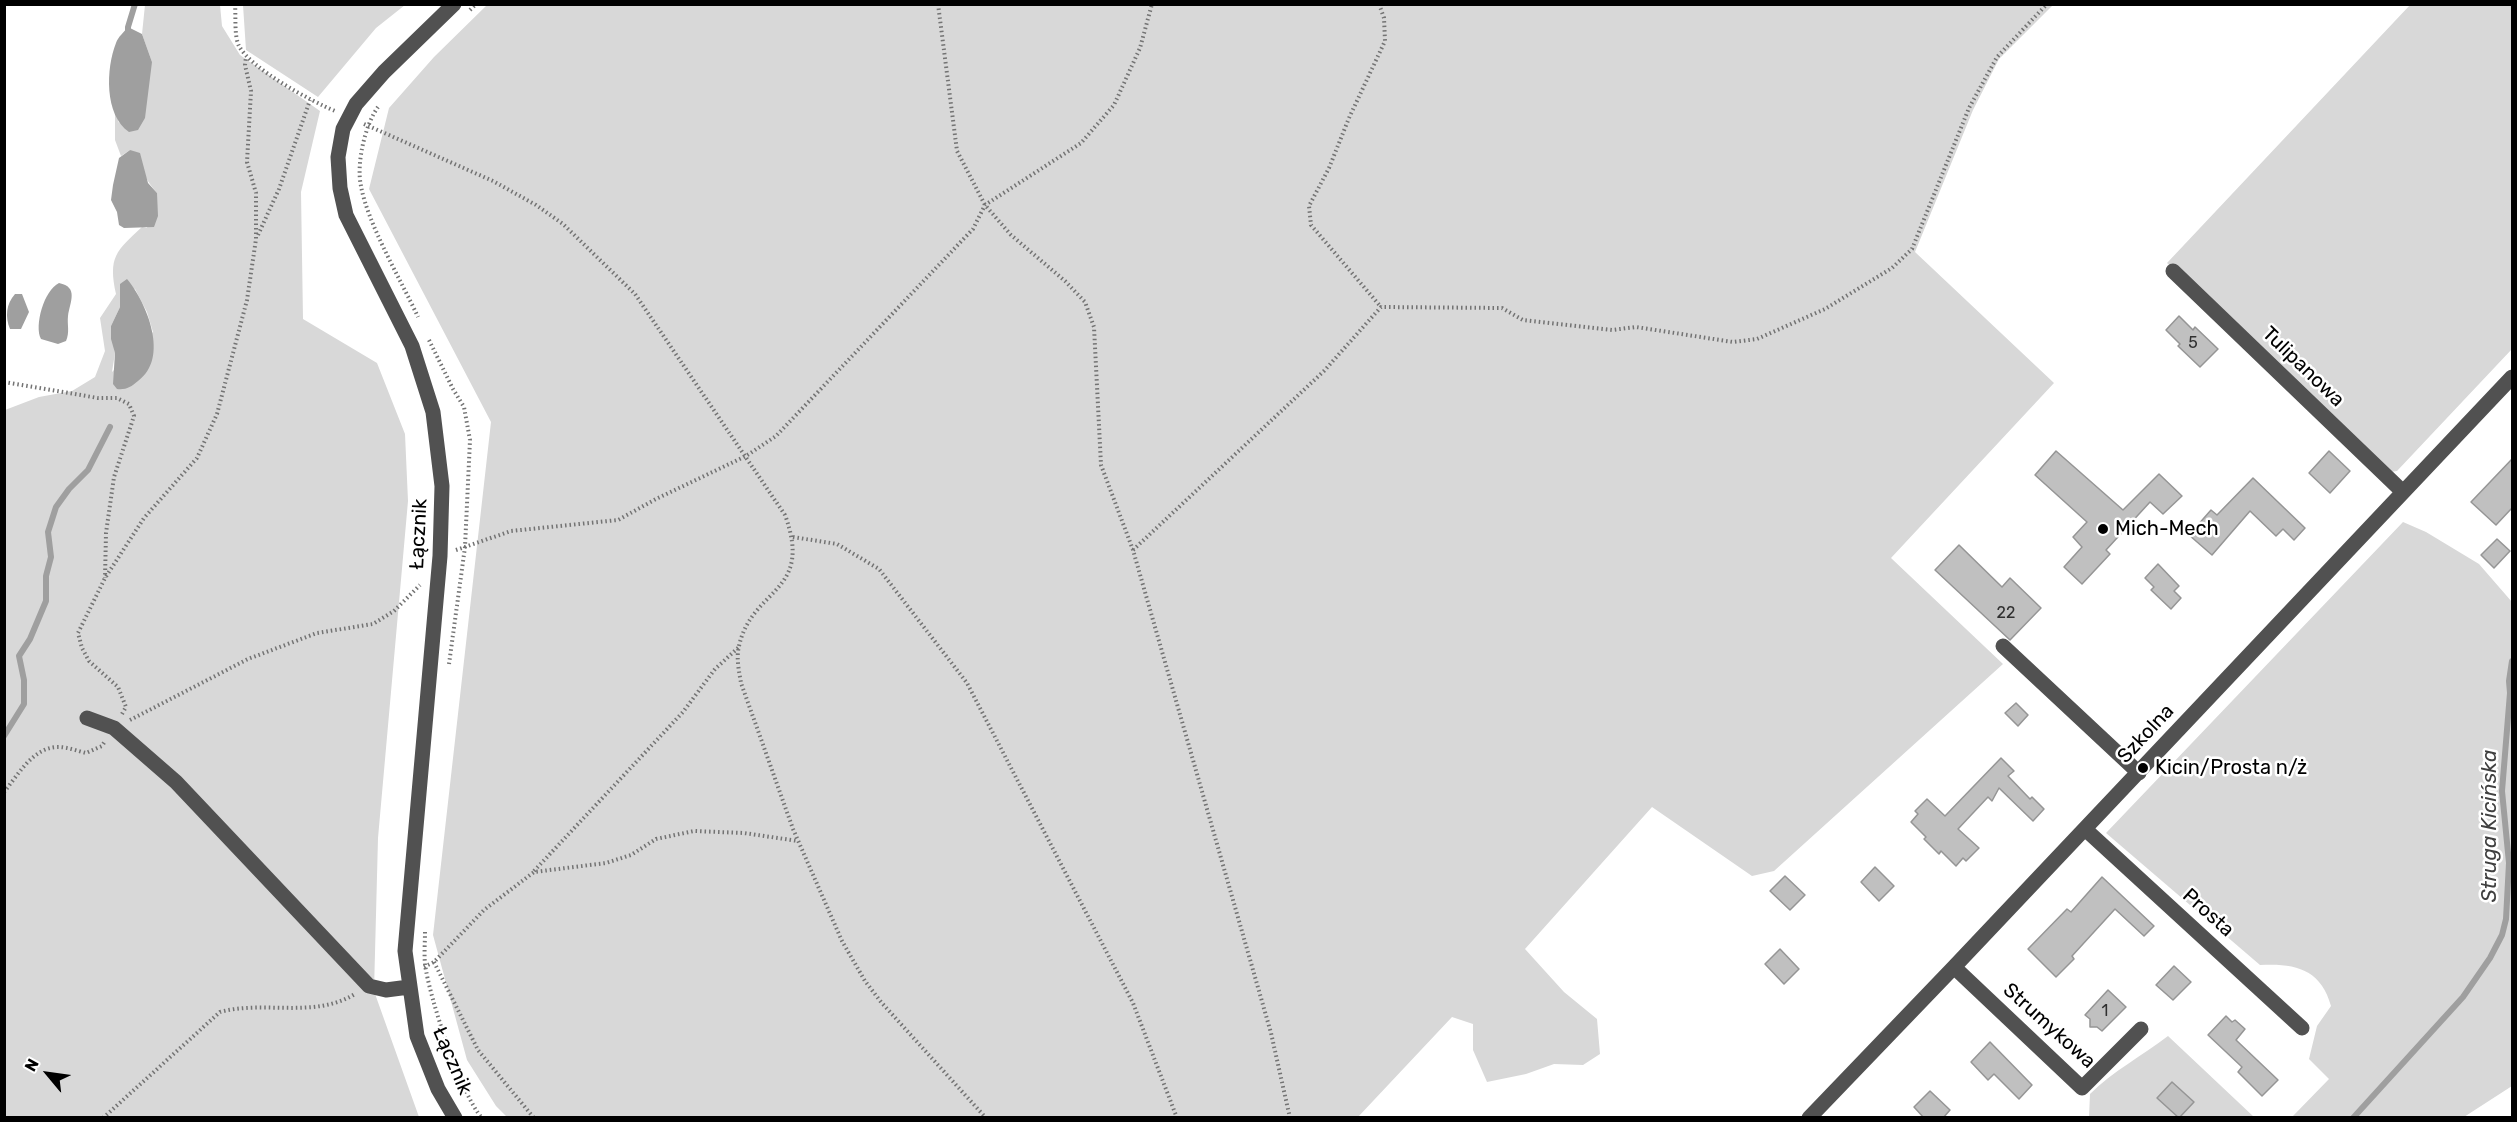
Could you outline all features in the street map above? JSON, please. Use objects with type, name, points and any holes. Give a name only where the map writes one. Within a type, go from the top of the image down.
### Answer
[{"type":"street","name":"Łącznik","points":[[454,4],[384,72],[356,104],[344,129],[338,157],[340,188],[346,215],[412,346],[433,412],[442,486],[440,556],[405,951],[417,1036],[438,1089],[455,1118]]},
{"type":"street","name":"Tulipanowa","points":[[2173,271],[2403,492]]},
{"type":"street","name":"Szkolna","points":[[1809,1118],[2139,773],[2512,377]]},
{"type":"street","points":[[2002,646],[2139,773]]},
{"type":"street","points":[[87,718],[114,728],[176,782],[369,986],[386,990],[410,987]]},
{"type":"street","name":"Prosta","points":[[2085,829],[2302,1028]]},
{"type":"street","name":"Strumykowa","points":[[1954,968],[2082,1088],[2140,1029]]},
{"type":"path","points":[[235,4],[238,44],[246,57],[310,100],[327,108]]},
{"type":"path","points":[[938,4],[957,151],[985,206],[1011,235],[1065,281],[1085,302],[1094,327],[1101,465],[1133,550],[1271,1033],[1290,1118]]},
{"type":"path","points":[[440,556],[511,531],[618,520],[746,456],[776,436],[973,229],[985,206],[1081,142],[1114,105],[1140,48],[1152,4]]},
{"type":"path","points":[[1379,4],[1384,18],[1385,41],[1349,118],[1329,168],[1309,206],[1311,225],[1381,307]]},
{"type":"path","points":[[1133,550],[1324,371],[1381,307],[1502,308],[1523,320],[1612,330],[1636,327],[1733,342],[1757,339],[1825,309],[1892,268],[1912,249],[1969,108],[1997,57],[2047,4]]},
{"type":"path","points":[[4,792],[29,761],[44,750],[58,747],[86,753],[102,746],[126,707],[118,687],[89,661],[78,633],[105,578],[144,518],[197,458],[217,414],[247,300],[256,239],[256,193],[247,162],[251,91],[245,65],[246,57]]},
{"type":"path","points":[[256,239],[279,189],[310,100]]},
{"type":"path","points":[[377,130],[493,181],[536,205],[563,224],[635,294],[785,515],[793,537],[791,568],[783,582],[751,619],[739,647],[738,665],[741,683],[798,842],[842,940],[865,981],[910,1036],[986,1118]]},
{"type":"path","points":[[4,382],[98,398],[117,398],[129,404],[134,416],[114,477],[106,532],[105,578]]},
{"type":"path","points":[[793,537],[837,544],[879,569],[967,683],[1133,1003],[1177,1118]]},
{"type":"path","points":[[114,728],[248,659],[317,633],[373,624],[394,610],[424,579]]},
{"type":"path","points":[[410,987],[425,965],[434,962],[484,910],[534,872],[683,712],[715,669],[739,647]]},
{"type":"path","points":[[534,872],[606,863],[632,855],[656,839],[694,831],[744,833],[798,842]]},
{"type":"path","points":[[434,962],[478,1050],[534,1118]]},
{"type":"path","points":[[103,1118],[220,1012],[238,1007],[303,1009],[346,1000],[369,986]]},
{"type":"shaded area","points":[[145,5],[220,5],[222,26],[240,55],[320,111],[301,192],[303,319],[377,363],[405,434],[408,501],[378,838],[374,991],[419,1117],[5,1118],[5,410],[39,397],[72,391],[95,377],[105,351],[100,318],[116,294],[113,271],[116,256],[126,242],[142,227],[147,228],[157,193],[130,150],[121,156],[115,140],[115,111],[119,123],[152,62],[142,34]],"holes":[[[120,285],[135,289],[147,312],[153,332],[112,372],[115,353],[111,326],[120,307]]]},
{"type":"shaded area","points":[[243,5],[405,5],[376,28],[318,97],[246,50]]},
{"type":"shaded area","points":[[487,5],[2053,5],[1999,59],[1973,110],[1915,252],[2054,383],[1891,558],[2003,664],[1774,871],[1752,876],[1652,807],[1525,949],[1564,992],[1597,1019],[1600,1054],[1583,1065],[1554,1064],[1526,1074],[1487,1082],[1473,1050],[1473,1024],[1452,1017],[1358,1117],[507,1117],[496,1106],[467,1060],[433,935],[491,422],[369,189],[389,108],[434,57]]},
{"type":"shaded area","points":[[2410,5],[2512,5],[2512,349],[2397,471],[2384,473],[2167,263]]},
{"type":"shaded area","points":[[128,27],[142,34],[152,62],[145,118],[138,130],[129,132],[115,114],[109,90],[110,65],[116,43]]},
{"type":"shaded area","points":[[130,150],[140,153],[148,183],[157,193],[158,216],[154,227],[124,228],[119,225],[117,212],[111,200],[119,158]]},
{"type":"shaded area","points":[[127,279],[135,289],[148,316],[154,345],[153,359],[148,371],[138,381],[131,386],[117,389],[113,384],[115,353],[111,339],[111,326],[120,307],[120,284]]},
{"type":"shaded area","points":[[59,283],[69,288],[72,296],[67,338],[66,341],[58,344],[41,339],[39,326],[45,300]]},
{"type":"shaded area","points":[[15,294],[22,294],[29,312],[21,329],[10,329],[7,320],[8,306]]},
{"type":"shaded area","points":[[2403,522],[2426,532],[2479,564],[2512,602],[2512,1086],[2464,1117],[2292,1117],[2329,1079],[2309,1059],[2317,1026],[2331,1006],[2321,984],[2313,976],[2295,967],[2260,965],[2106,833]]},
{"type":"shaded area","points":[[2168,1036],[2254,1117],[2089,1118],[2090,1094]]},
{"type":"building","points":[[2179,316],[2193,330],[2195,327],[2218,349],[2200,367],[2178,346],[2180,344],[2166,330]]},
{"type":"building","points":[[2056,451],[2123,510],[2159,474],[2182,496],[2163,514],[2150,502],[2106,550],[2110,554],[2082,584],[2064,567],[2082,547],[2073,537],[2087,522],[2035,475]]},
{"type":"building","points":[[2329,451],[2350,471],[2330,493],[2309,473]]},
{"type":"building","points":[[2512,459],[2512,508],[2496,525],[2471,502]]},
{"type":"building","points":[[2253,478],[2305,528],[2294,540],[2283,529],[2276,536],[2250,511],[2212,555],[2189,535],[2211,510],[2217,515]]},
{"type":"building","points":[[2497,539],[2510,551],[2494,568],[2481,555]]},
{"type":"building","points":[[1959,545],[2002,587],[2010,578],[2041,608],[2010,640],[1935,570]]},
{"type":"building","points":[[2158,564],[2179,586],[2174,591],[2181,598],[2171,609],[2151,590],[2154,587],[2145,578]]},
{"type":"building","points":[[2016,703],[2028,715],[2018,726],[2005,713]]},
{"type":"building","points":[[2001,758],[2014,771],[2008,776],[2030,799],[2032,797],[2044,809],[2033,821],[1999,788],[1992,801],[1988,797],[1958,829],[1979,848],[1966,861],[1963,858],[1956,866],[1941,851],[1939,854],[1911,822],[1918,814],[1915,811],[1927,799],[1945,816]]},
{"type":"building","points":[[1875,867],[1894,886],[1879,901],[1861,882]]},
{"type":"building","points":[[1785,876],[1805,895],[1790,910],[1770,891]]},
{"type":"building","points":[[2102,877],[2154,926],[2144,936],[2115,909],[2056,977],[2028,949],[2067,909],[2071,912]]},
{"type":"building","points":[[1780,949],[1799,969],[1784,984],[1765,964]]},
{"type":"building","points":[[2174,966],[2191,982],[2173,1000],[2156,985]]},
{"type":"building","points":[[2108,990],[2126,1007],[2102,1031],[2097,1027],[2090,1027],[2090,1019],[2085,1015]]},
{"type":"building","points":[[2226,1016],[2245,1029],[2236,1040],[2278,1080],[2262,1096],[2238,1072],[2242,1067],[2208,1035]]},
{"type":"building","points":[[1990,1042],[2032,1085],[2019,1099],[1994,1074],[1988,1080],[1971,1062]]},
{"type":"building","points":[[2172,1082],[2194,1102],[2179,1118],[2157,1098]]},
{"type":"building","points":[[1930,1091],[1950,1110],[1943,1118],[1924,1118],[1914,1107]]},
{"type":"waterway","points":[[128,36],[128,27],[135,4]]},
{"type":"waterway","points":[[4,736],[24,704],[24,680],[19,656],[30,639],[46,601],[46,576],[51,557],[48,532],[56,507],[69,489],[88,470],[110,427]]},
{"type":"waterway","name":"Struga Kicińska","points":[[2353,1118],[2463,997],[2490,958],[2502,935],[2506,919],[2509,863],[2502,791],[2512,661]]},
{"type":"place","name":"Mich-Mech","points":[[2103,529]]},
{"type":"place","name":"Kicin/Prosta n/ż","points":[[2143,768]]}]
